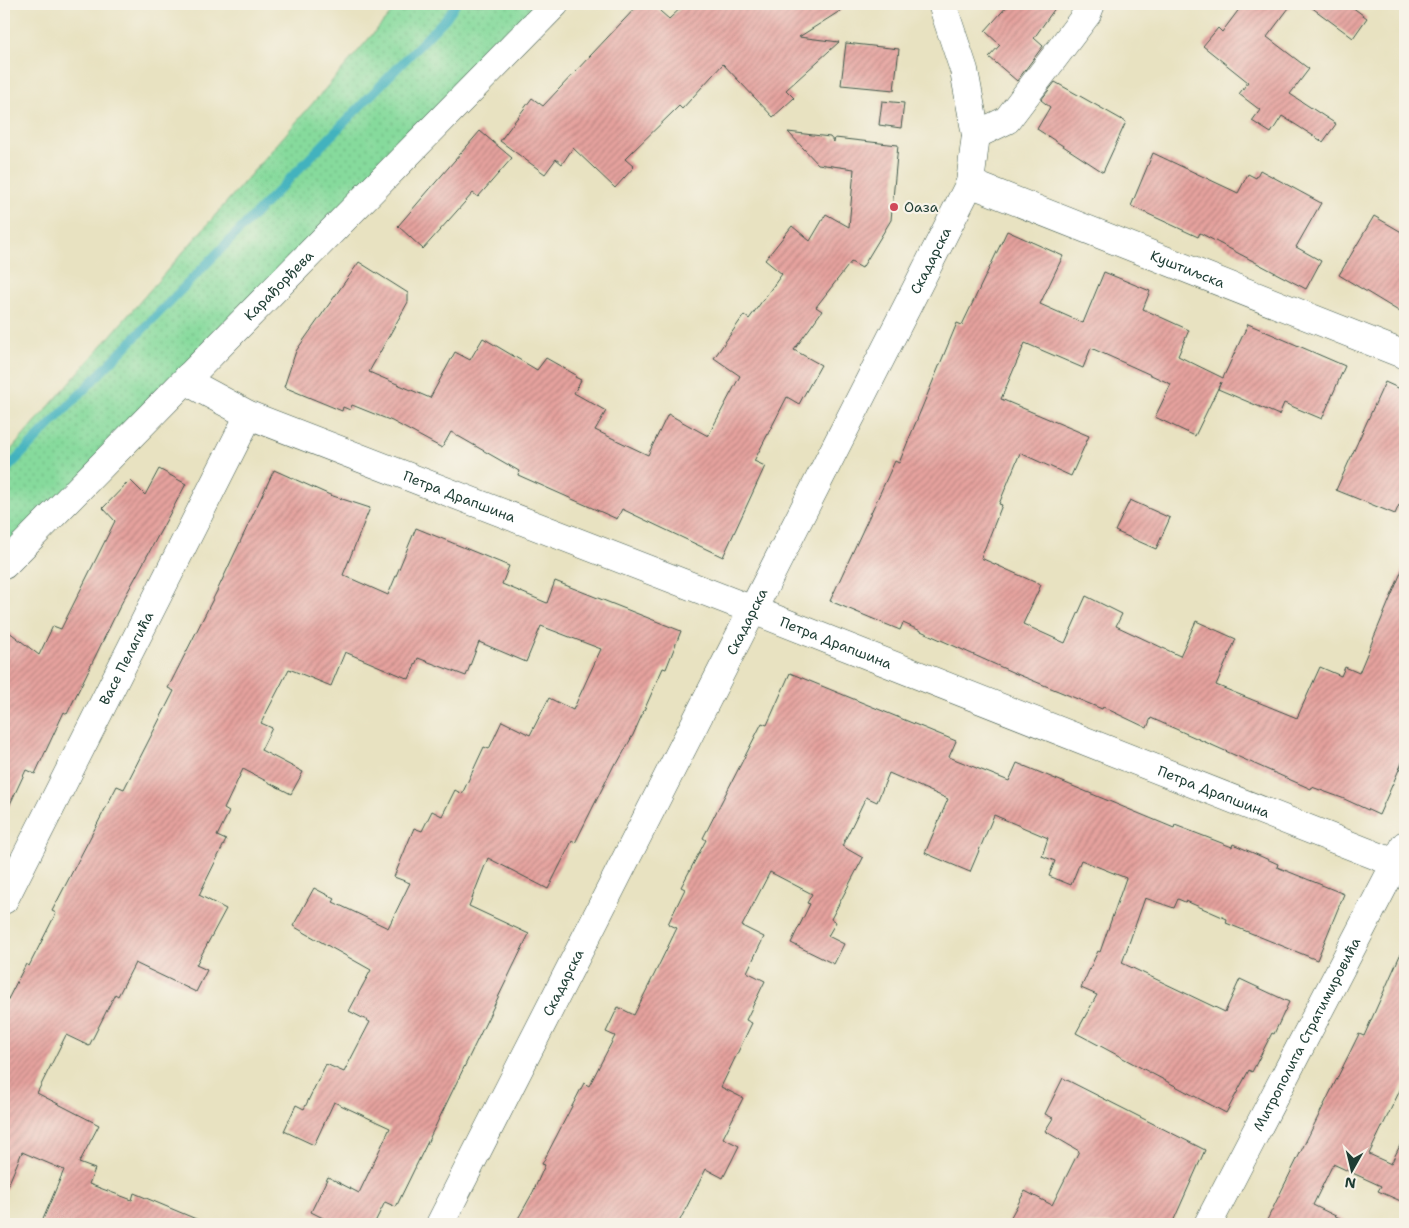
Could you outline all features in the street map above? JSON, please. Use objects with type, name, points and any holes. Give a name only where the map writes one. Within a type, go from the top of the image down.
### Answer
[{"type":"street","name":"Карађорђева","points":[[4,566],[555,4]]},
{"type":"street","name":"Скадарска","points":[[440,1224],[970,182],[976,135],[964,70],[942,4]]},
{"type":"street","points":[[976,135],[1007,120],[1087,14],[1091,4]]},
{"type":"street","name":"Куштиљска","points":[[970,182],[1405,355]]},
{"type":"street","name":"Петра Драпшина","points":[[188,377],[199,388],[249,415],[1402,858]]},
{"type":"street","name":"Васе Пелагића","points":[[4,900],[249,415]]},
{"type":"street","name":"Митрополита Стратимировића","points":[[1208,1224],[1402,858]]},
{"type":"green space","points":[[399,4],[562,4],[4,557],[4,458]]},
{"type":"building","points":[[639,4],[652,4],[669,19],[685,4],[851,4],[799,37],[839,42],[786,90],[794,98],[773,117],[723,64],[682,109],[679,106],[625,159],[634,167],[615,188],[573,148],[562,164],[556,159],[545,174],[500,141],[532,98],[543,106]]},
{"type":"building","points":[[1009,4],[1058,4],[1034,38],[1043,46],[1017,81],[989,57],[1000,45],[985,31]]},
{"type":"building","points":[[1243,4],[1292,4],[1267,37],[1309,69],[1290,94],[1336,124],[1323,142],[1282,116],[1271,133],[1252,121],[1260,110],[1239,94],[1248,82],[1203,46],[1218,28],[1222,32]]},
{"type":"building","points":[[1307,4],[1348,4],[1367,18],[1353,38]]},
{"type":"building","points":[[846,43],[899,49],[894,90],[841,85]]},
{"type":"building","points":[[1055,82],[1126,122],[1103,172],[1037,129],[1050,107],[1041,100]]},
{"type":"building","points":[[882,101],[904,103],[901,128],[879,125]]},
{"type":"building","points":[[480,131],[512,158],[478,197],[473,193],[423,249],[398,226]]},
{"type":"building","points":[[788,132],[830,137],[834,142],[835,138],[898,145],[891,220],[862,268],[851,262],[816,307],[822,311],[794,350],[821,365],[799,404],[787,397],[754,461],[765,466],[723,557],[622,509],[617,519],[518,475],[519,471],[451,432],[442,448],[392,421],[352,405],[350,410],[343,407],[342,411],[284,387],[296,351],[359,262],[408,293],[408,302],[369,372],[430,398],[455,352],[470,360],[483,338],[537,370],[546,358],[576,375],[575,377],[581,380],[574,393],[606,411],[595,430],[648,455],[668,414],[708,436],[740,376],[714,358],[744,315],[749,319],[782,274],[765,260],[792,226],[810,241],[826,214],[849,227],[854,169],[818,164]]},
{"type":"building","points":[[1153,153],[1238,193],[1248,174],[1256,178],[1260,170],[1321,203],[1296,247],[1321,261],[1306,289],[1200,233],[1198,237],[1131,206]]},
{"type":"building","points":[[1374,216],[1405,234],[1405,315],[1339,275]]},
{"type":"building","points":[[1007,231],[1063,256],[1040,304],[1083,323],[1104,272],[1150,291],[1143,309],[1189,330],[1178,356],[1223,378],[1248,324],[1345,366],[1322,419],[1284,403],[1279,415],[1218,389],[1221,382],[1195,436],[1155,417],[1171,384],[1091,348],[1083,368],[1025,343],[1001,399],[1089,436],[1071,476],[1020,453],[999,504],[1002,505],[981,558],[1041,585],[1023,624],[1065,643],[1086,596],[1122,614],[1116,626],[1180,656],[1196,621],[1236,639],[1216,685],[1297,718],[1320,667],[1341,676],[1345,667],[1359,673],[1405,563],[1405,756],[1379,815],[1342,798],[1312,787],[1311,789],[1151,718],[1147,728],[1103,707],[1102,709],[1012,672],[903,623],[900,630],[830,601],[895,461],[899,463],[957,323],[962,325]]},
{"type":"building","points":[[1385,382],[1405,391],[1405,508],[1399,505],[1395,514],[1336,490]]},
{"type":"building","points":[[159,469],[186,484],[120,606],[67,714],[64,712],[35,774],[26,770],[4,817],[4,628],[39,655],[53,626],[61,629],[115,521],[103,508],[130,480],[145,495]]},
{"type":"building","points":[[274,470],[330,495],[370,508],[343,575],[388,595],[416,528],[509,566],[502,584],[547,603],[555,581],[681,631],[666,669],[663,668],[633,735],[617,764],[615,763],[575,843],[572,841],[548,889],[488,858],[469,906],[529,934],[396,1207],[385,1202],[374,1224],[335,1224],[311,1212],[328,1177],[359,1193],[390,1128],[334,1102],[314,1145],[284,1131],[296,1105],[304,1109],[326,1064],[344,1072],[370,1022],[349,1011],[371,970],[293,926],[314,888],[335,899],[333,902],[388,928],[410,883],[394,877],[414,828],[422,831],[432,811],[442,816],[455,790],[462,794],[484,747],[489,749],[502,721],[530,735],[549,698],[573,710],[601,649],[541,626],[526,662],[479,642],[466,676],[418,658],[409,679],[345,652],[331,686],[289,669],[261,723],[272,728],[261,750],[303,772],[291,794],[243,769],[224,809],[229,812],[217,836],[226,840],[199,895],[226,909],[196,965],[207,970],[196,992],[135,963],[118,996],[115,994],[89,1046],[66,1035],[37,1093],[99,1125],[79,1163],[95,1169],[89,1184],[132,1200],[134,1193],[208,1224],[41,1224],[64,1170],[22,1152],[4,1195],[4,1007],[26,964],[29,966],[56,913],[52,911],[117,786],[124,789],[174,691],[168,688],[217,591]]},
{"type":"building","points":[[1130,500],[1170,518],[1156,549],[1115,531]]},
{"type":"building","points":[[790,673],[956,741],[949,757],[1009,781],[1017,763],[1174,828],[1175,825],[1232,847],[1233,844],[1278,864],[1277,867],[1344,894],[1317,960],[1226,923],[1227,919],[1186,901],[1178,899],[1174,908],[1145,898],[1122,963],[1225,1012],[1240,979],[1289,1002],[1274,1034],[1272,1033],[1252,1072],[1249,1070],[1226,1113],[1076,1033],[1097,995],[1081,988],[1098,951],[1100,952],[1126,878],[1081,860],[1071,885],[1049,876],[1055,861],[1042,856],[1048,838],[994,815],[970,872],[925,853],[948,799],[889,773],[877,802],[866,797],[842,846],[863,858],[831,919],[836,922],[828,936],[844,944],[834,964],[791,943],[810,904],[807,903],[812,894],[770,872],[742,926],[764,937],[747,972],[765,981],[746,1020],[752,1023],[721,1087],[743,1098],[723,1138],[739,1146],[723,1178],[706,1169],[678,1224],[515,1224],[533,1192],[545,1165],[542,1164],[584,1083],[589,1086],[615,1036],[606,1032],[618,1007],[634,1015],[655,973],[677,928],[668,924],[685,889],[681,887],[706,840],[703,838],[762,723],[767,725]]},
{"type":"building","points":[[1405,944],[1405,1080],[1369,1154],[1391,1164],[1405,1135],[1405,1203],[1378,1191],[1381,1186],[1333,1164],[1313,1205],[1352,1224],[1265,1224],[1359,1034],[1364,1036]]},
{"type":"building","points":[[1063,1078],[1205,1150],[1172,1224],[1007,1224],[1025,1191],[1052,1205],[1079,1151],[1045,1131],[1053,1118],[1045,1114]]},
{"type":"waterway","points":[[4,472],[446,18],[456,4]]},
{"type":"place","name":"Оаза","points":[[894,207]]}]
